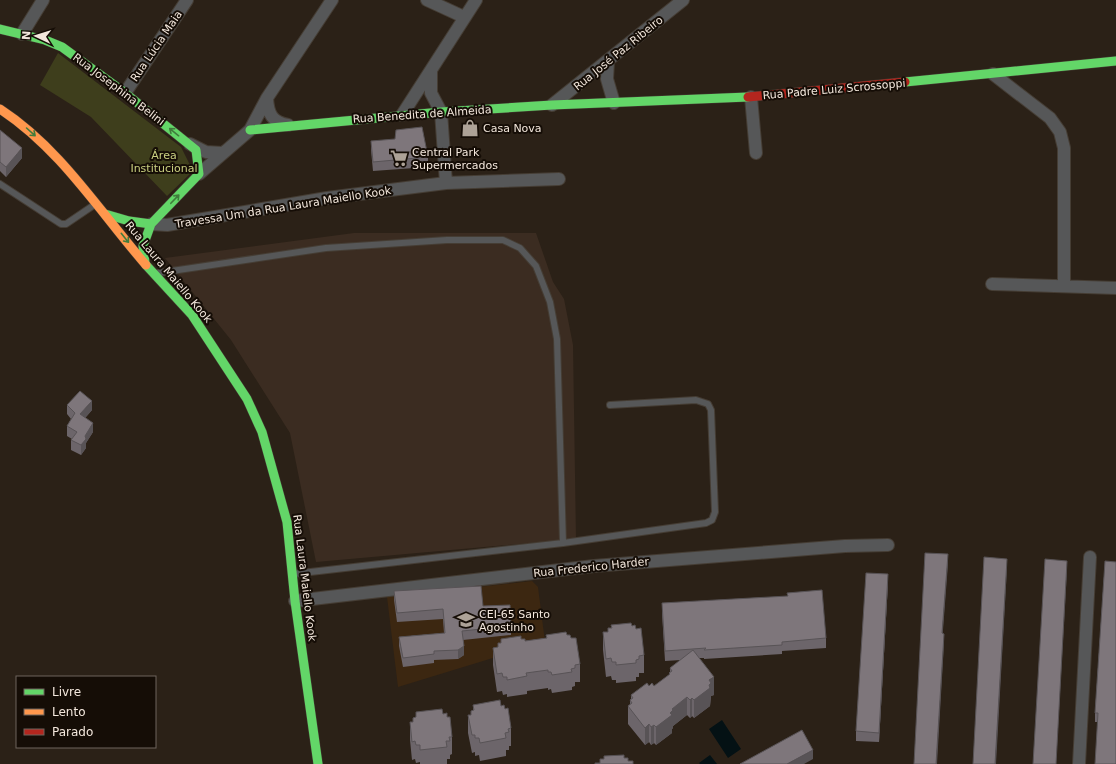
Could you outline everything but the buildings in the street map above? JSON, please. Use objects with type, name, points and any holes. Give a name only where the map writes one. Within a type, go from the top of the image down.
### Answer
[{"type":"main road","name":"Rua Josephina Belini","points":[[0,28],[62,47],[125,93],[196,150],[198,156],[199,174]]},
{"type":"main road","name":"Rua Padre Luiz Scrossoppi","points":[[552,105],[751,97],[1116,61]]},
{"type":"main road","name":"Rua Benedita de Almeida","points":[[250,130],[402,115],[552,105]]},
{"type":"main road","name":"Rua Laura Maiello Kook","points":[[0,109],[17,120],[46,146],[145,263],[192,315],[247,399],[262,432],[287,522],[295,601],[318,764]]},
{"type":"main road","points":[[145,263],[143,246],[151,224],[199,174]]},
{"type":"main road","points":[[105,214],[129,221],[151,224]]},
{"type":"street","points":[[22,34],[43,0]]},
{"type":"street","name":"Rua Lúcia Maia","points":[[125,93],[188,0]]},
{"type":"street","points":[[199,174],[250,130],[267,98],[332,0]]},
{"type":"street","points":[[427,0],[464,17]]},
{"type":"street","points":[[402,115],[417,94],[431,67],[476,0]]},
{"type":"street","name":"Rua José Paz Ribeiro","points":[[552,105],[608,62],[683,0]]},
{"type":"street","points":[[608,62],[607,79],[614,102]]},
{"type":"street","points":[[431,67],[431,93],[441,112],[446,183]]},
{"type":"street","points":[[993,74],[1050,118],[1060,132],[1064,148],[1064,286]]},
{"type":"street","points":[[751,97],[756,153]]},
{"type":"street","name":"Rua Benedita de Almeida","points":[[267,98],[271,118],[282,124],[293,126]]},
{"type":"street","name":"Rua Josephina Belini","points":[[188,143],[206,152],[223,152]]},
{"type":"street","name":"Travessa Um da Rua Laura Maiello Kook","points":[[151,224],[167,225],[327,198],[446,183],[559,180]]},
{"type":"street","points":[[992,284],[1116,288]]},
{"type":"street","name":"Rua Frederico Harder","points":[[295,601],[594,566],[845,546],[888,545]]},
{"type":"street","points":[[1079,764],[1090,557]]},
{"type":"lane","points":[[0,184],[63,225],[96,204]]},
{"type":"lane","points":[[155,274],[341,247],[447,240],[503,240],[520,248],[536,266],[550,302],[556,340],[563,543]]},
{"type":"lane","points":[[293,574],[563,543],[706,523],[712,520],[715,512],[711,410],[708,404],[696,400],[610,405]]},
{"type":"shaded area","points":[[354,233],[536,233],[553,282],[564,299],[573,345],[576,539],[316,562],[290,433],[231,340],[165,258]]},
{"type":"shaded area","name":"CEI-65 Santo Agostinho","points":[[532,581],[538,587],[545,642],[398,687],[387,597]]},
{"type":"shaded area","points":[[722,720],[741,749],[728,758],[709,729]]},
{"type":"shaded area","points":[[710,755],[717,764],[699,763]]},
{"type":"green space","name":"Área Institucional","points":[[58,53],[181,147],[193,171],[167,196],[91,117],[40,85]]},
{"type":"traffic: fast","points":[[0,29],[45,40],[62,47],[125,93],[196,150],[199,174],[151,224],[143,246],[145,263]]},
{"type":"traffic: fast","points":[[905,82],[1116,61]]},
{"type":"traffic: fast","points":[[250,130],[441,112],[552,105],[748,97]]},
{"type":"traffic: fast","points":[[105,214],[129,221],[151,224]]},
{"type":"traffic: fast","points":[[146,265],[192,315],[247,399],[262,432],[287,522],[295,601],[318,764]]},
{"type":"traffic: slow","points":[[0,109],[42,142],[78,182],[146,265]]},
{"type":"traffic: jam","points":[[748,97],[905,82]]},
{"type":"place","name":"Casa Nova","points":[[470,128]]},
{"type":"place","name":"Central Park Supermercados","points":[[399,158]]},
{"type":"place","name":"CEI-65 Santo Agostinho","points":[[466,620]]}]
